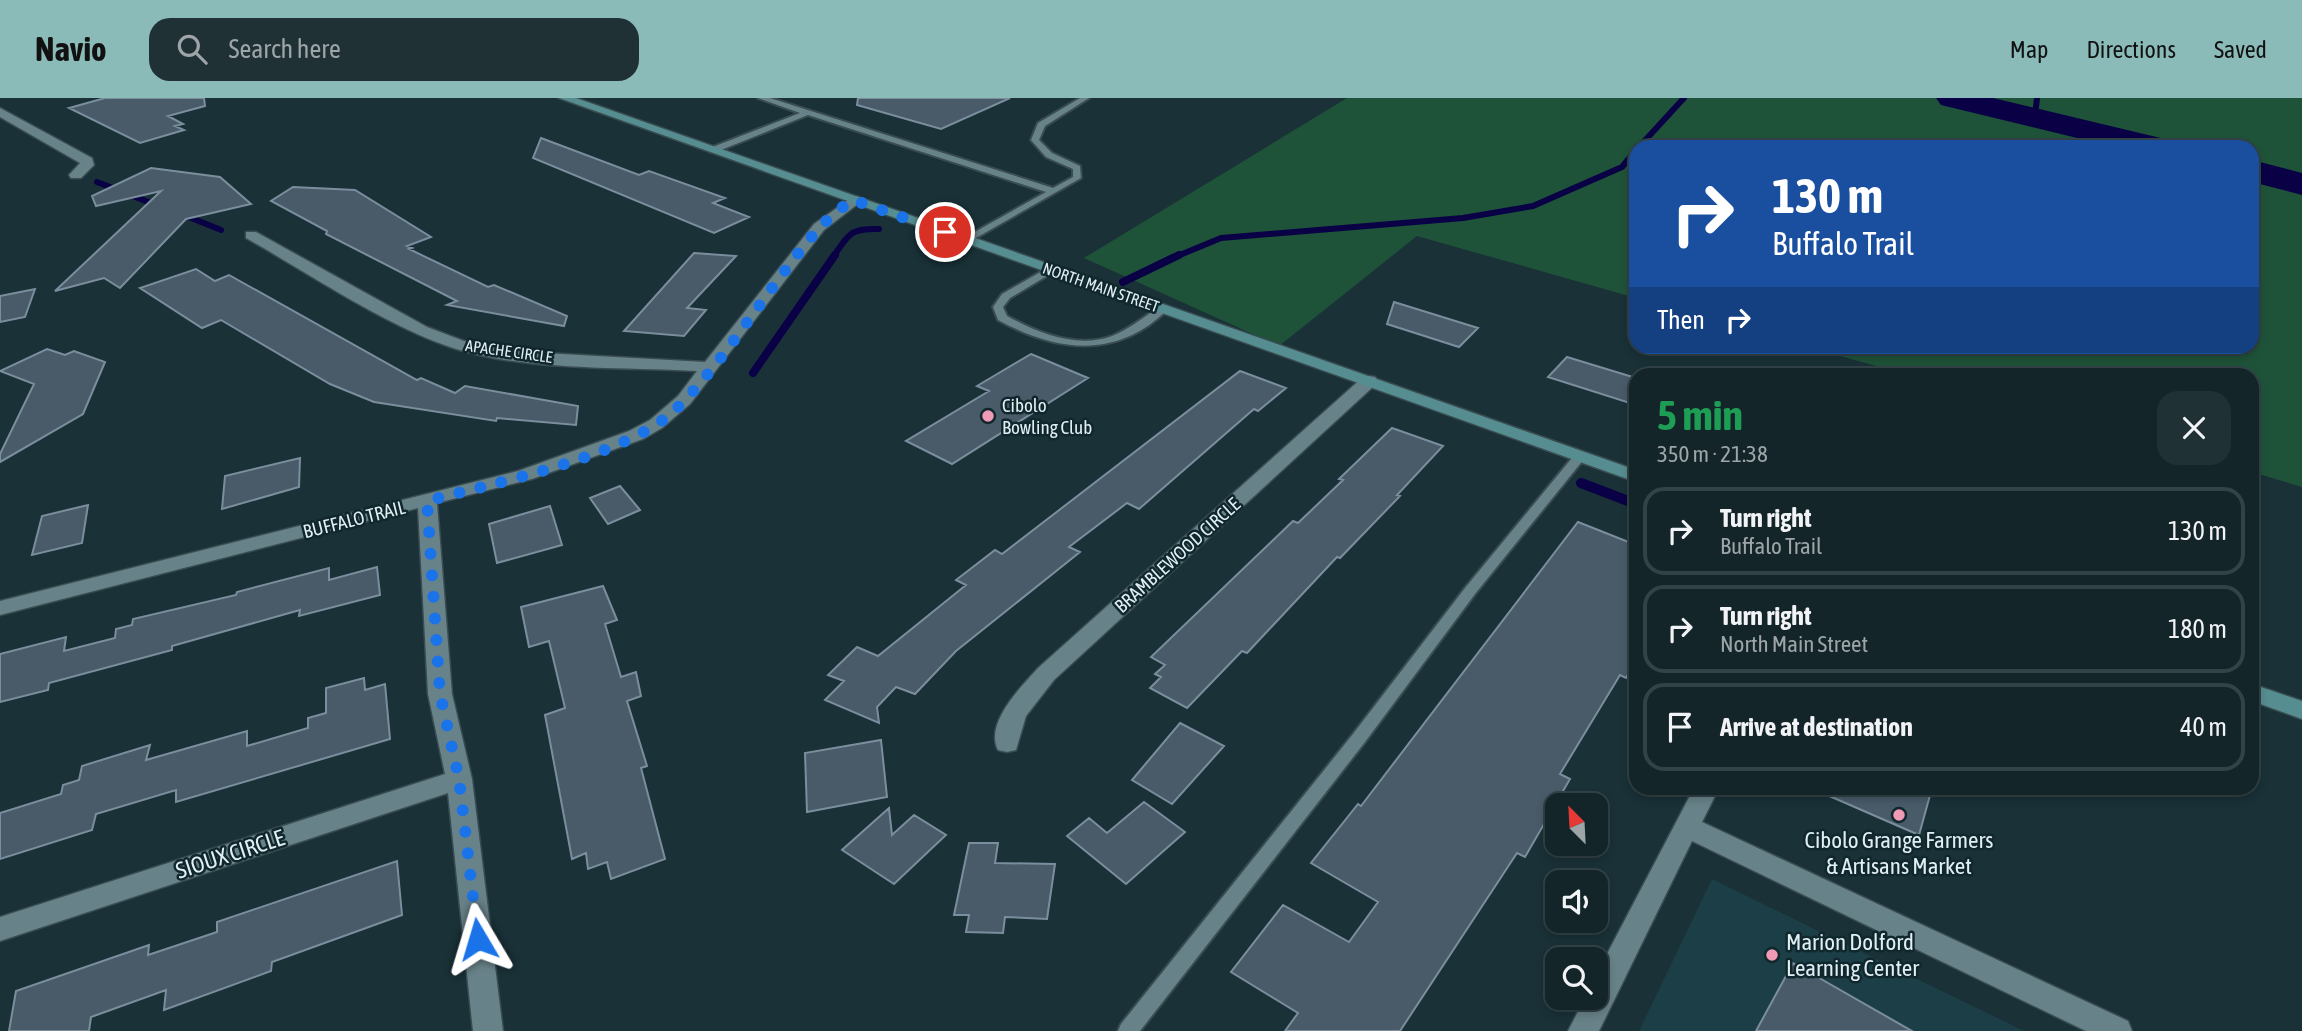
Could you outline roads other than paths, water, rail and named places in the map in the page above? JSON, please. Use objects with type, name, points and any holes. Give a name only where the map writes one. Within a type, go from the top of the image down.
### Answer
[{"type":"street","name":"NORTH MAIN STREET","points":[[565,98],[1629,473]]},
{"type":"street","points":[[0,112],[87,161],[88,166],[76,175]]},
{"type":"street","name":"BUFFALO TRAIL","points":[[0,608],[525,475],[636,435],[673,411],[819,227],[853,200]]},
{"type":"street","name":"APACHE CIRCLE","points":[[251,235],[421,330],[460,345],[526,357],[710,367]]},
{"type":"street","name":"BRAMBLEWOOD CIRCLE","points":[[1007,743],[1007,727],[1046,674],[1369,381]]},
{"type":"street","points":[[427,501],[440,694],[459,779],[488,1031]]},
{"type":"street","points":[[2259,695],[2302,710]]},
{"type":"street","name":"SIOUX CIRCLE","points":[[0,929],[459,779]]},
{"type":"street","points":[[1583,1031],[1703,795]]},
{"type":"street","points":[[1687,827],[2117,1031]]},
{"type":"lane","points":[[762,98],[1054,191]]},
{"type":"lane","points":[[967,240],[1077,178],[1077,168],[1049,155],[1035,140],[1041,125],[1085,98]]},
{"type":"lane","points":[[713,150],[806,113]]},
{"type":"lane","points":[[1051,269],[1006,296],[998,307],[1002,318],[1047,338],[1079,343],[1107,341],[1137,327],[1163,309]]},
{"type":"lane","points":[[1128,1031],[1359,738],[1470,591],[1580,456]]},
{"type":"waterway","points":[[1645,140],[1684,98]]},
{"type":"waterway","points":[[1952,98],[2128,140]]},
{"type":"waterway","points":[[2035,116],[2037,98]]},
{"type":"waterway","points":[[1175,257],[1221,238],[1463,218],[1533,206],[1622,167],[1629,158]]},
{"type":"waterway","points":[[2259,173],[2302,184]]},
{"type":"waterway","points":[[97,182],[161,207]]},
{"type":"waterway","points":[[179,213],[221,230]]},
{"type":"waterway","points":[[833,257],[851,234],[879,229]]},
{"type":"waterway","points":[[753,373],[835,255]]},
{"type":"waterway","points":[[1123,282],[1179,255]]},
{"type":"waterway","points":[[1581,483],[1629,501]]},
{"type":"place","name":"Cibolo Bowling Club","points":[[988,416]]},
{"type":"place","name":"Cibolo Grange Farmers & Artisans Market","points":[[1899,815]]},
{"type":"place","name":"Marion Dolford Learning Center","points":[[1772,955]]}]
